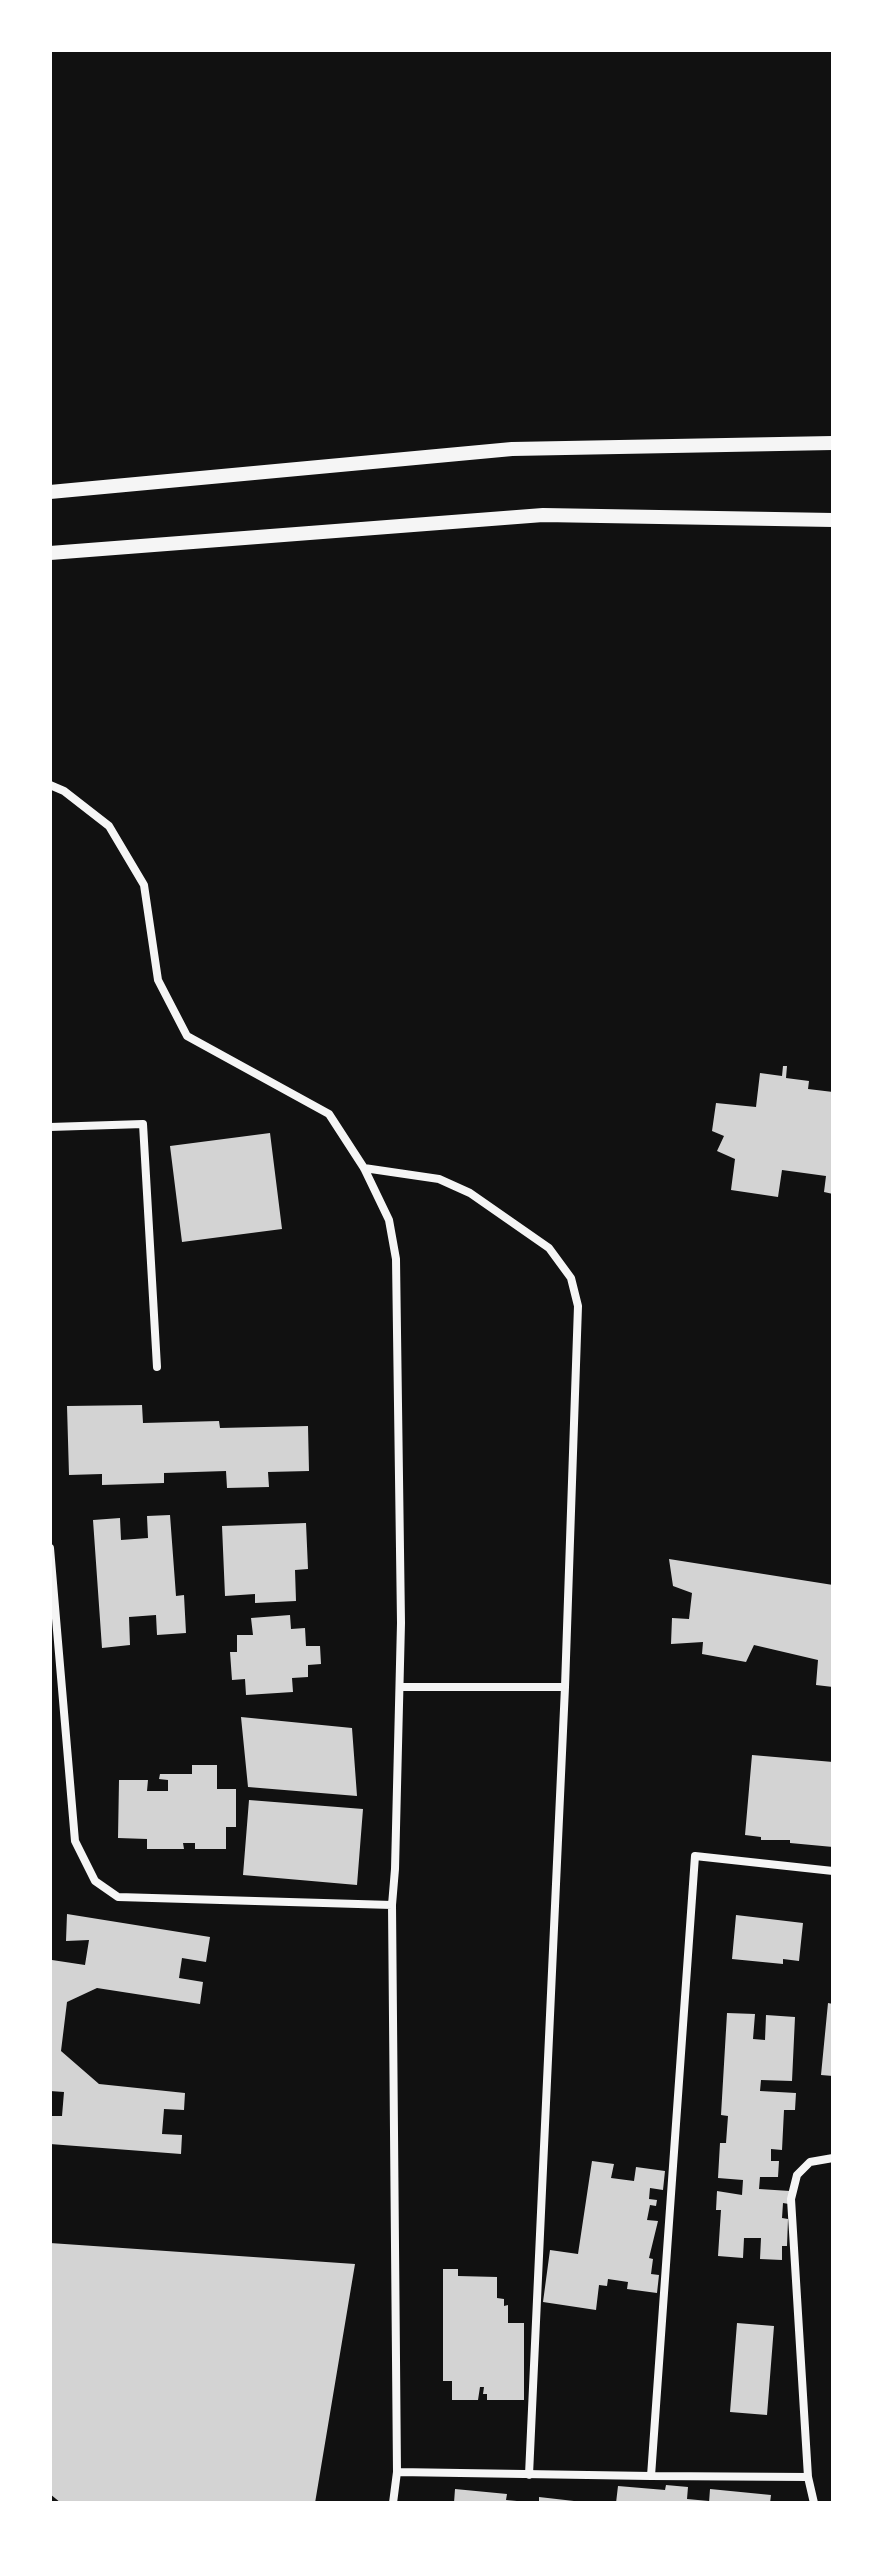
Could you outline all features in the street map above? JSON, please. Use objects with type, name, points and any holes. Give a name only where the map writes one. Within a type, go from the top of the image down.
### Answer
[{"type":"street","points":[[50,492],[512,449],[833,443]]},
{"type":"street","points":[[50,553],[543,515],[833,520]]},
{"type":"street","points":[[50,785],[64,791],[109,826],[144,885],[158,980],[187,1036],[329,1114],[364,1168],[389,1220],[396,1259],[400,1687],[392,1905],[397,2472],[393,2503]]},
{"type":"street","points":[[50,1127],[143,1124],[157,1367]]},
{"type":"street","points":[[364,1168],[439,1179],[470,1193],[549,1248],[571,1278],[578,1306],[565,1687],[529,2475]]},
{"type":"street","points":[[50,1548],[75,1841],[95,1881],[118,1897],[392,1905]]},
{"type":"street","points":[[400,1687],[565,1687]]},
{"type":"street","points":[[651,2476],[695,1856],[833,1871]]},
{"type":"street","points":[[814,2503],[808,2477],[791,2199],[797,2175],[810,2162],[833,2158]]},
{"type":"street","points":[[397,2472],[808,2477]]},
{"type":"building","points":[[783,1066],[787,1066],[786,1078],[809,1081],[808,1089],[833,1092],[833,1194],[824,1192],[826,1176],[782,1170],[778,1197],[731,1190],[735,1159],[717,1151],[724,1136],[712,1131],[716,1103],[756,1107],[760,1073],[782,1076]]},
{"type":"building","points":[[270,1133],[282,1229],[182,1242],[170,1146]]},
{"type":"building","points":[[142,1405],[143,1423],[219,1421],[220,1428],[308,1426],[309,1471],[268,1472],[269,1487],[227,1488],[226,1471],[164,1473],[164,1483],[102,1485],[102,1474],[69,1475],[67,1406]]},
{"type":"building","points":[[170,1515],[176,1596],[184,1595],[186,1633],[157,1635],[156,1615],[129,1617],[130,1645],[102,1648],[93,1520],[120,1518],[121,1540],[148,1538],[147,1516]]},
{"type":"building","points":[[306,1523],[308,1569],[295,1570],[296,1601],[255,1603],[255,1594],[225,1596],[222,1526]]},
{"type":"building","points":[[669,1559],[833,1585],[833,1687],[816,1685],[818,1660],[754,1645],[746,1662],[702,1654],[703,1642],[671,1644],[672,1618],[689,1619],[692,1593],[673,1586]]},
{"type":"building","points":[[290,1615],[291,1629],[305,1628],[306,1646],[320,1646],[321,1664],[308,1665],[308,1677],[292,1678],[293,1692],[246,1695],[245,1679],[232,1680],[230,1652],[237,1652],[237,1635],[253,1635],[251,1618]]},
{"type":"building","points":[[241,1717],[352,1728],[357,1796],[248,1787]]},
{"type":"building","points":[[752,1755],[833,1762],[833,1847],[790,1843],[790,1840],[761,1840],[761,1837],[745,1835]]},
{"type":"building","points":[[192,1765],[217,1765],[217,1789],[236,1789],[236,1827],[226,1827],[226,1849],[195,1849],[195,1843],[183,1843],[184,1849],[147,1849],[147,1839],[118,1838],[119,1780],[148,1780],[147,1791],[168,1791],[168,1780],[159,1779],[160,1774],[192,1774]]},
{"type":"building","points":[[249,1800],[363,1809],[357,1885],[243,1875]]},
{"type":"building","points":[[67,1914],[210,1937],[206,1962],[182,1958],[179,1978],[203,1982],[200,2004],[97,1988],[67,2002],[61,2051],[99,2084],[185,2093],[184,2110],[164,2109],[162,2134],[182,2135],[181,2154],[50,2144],[50,2116],[62,2116],[64,2092],[50,2091],[52,1960],[85,1965],[89,1940],[66,1941]]},
{"type":"building","points":[[736,1915],[803,1923],[799,1961],[783,1959],[783,1964],[732,1959]]},
{"type":"building","points":[[828,2003],[833,2004],[833,2076],[821,2075]]},
{"type":"building","points":[[727,2013],[755,2014],[753,2039],[765,2040],[766,2015],[795,2017],[792,2081],[761,2080],[760,2091],[796,2093],[795,2110],[784,2110],[782,2150],[771,2149],[771,2161],[779,2161],[778,2177],[760,2177],[759,2189],[790,2191],[789,2204],[783,2203],[782,2218],[788,2219],[787,2246],[782,2246],[782,2260],[760,2259],[761,2238],[744,2238],[743,2258],[718,2256],[721,2210],[716,2210],[717,2191],[742,2195],[743,2180],[718,2178],[720,2143],[726,2143],[728,2116],[721,2115]]},
{"type":"building","points":[[592,2161],[614,2164],[611,2178],[634,2181],[636,2167],[665,2171],[663,2190],[650,2188],[649,2199],[657,2200],[656,2206],[650,2205],[647,2220],[658,2221],[649,2258],[653,2259],[651,2274],[659,2275],[657,2293],[627,2289],[628,2282],[608,2279],[607,2286],[599,2285],[596,2310],[543,2302],[550,2250],[578,2254]]},
{"type":"building","points":[[50,2243],[355,2264],[315,2503],[61,2503],[50,2494]]},
{"type":"building","points":[[443,2269],[458,2269],[458,2276],[497,2277],[497,2298],[504,2299],[504,2306],[508,2305],[508,2323],[524,2323],[524,2400],[487,2400],[487,2394],[483,2394],[484,2387],[480,2387],[478,2400],[452,2400],[452,2381],[443,2381]]},
{"type":"building","points":[[737,2323],[774,2326],[767,2415],[730,2412]]},
{"type":"building","points":[[666,2485],[688,2487],[687,2499],[709,2503],[616,2503],[618,2486],[665,2490]]},
{"type":"building","points":[[455,2489],[507,2494],[506,2500],[517,2503],[454,2503]]},
{"type":"building","points":[[710,2489],[771,2495],[770,2503],[709,2503]]},
{"type":"building","points":[[539,2497],[574,2501],[574,2503],[539,2503]]}]
